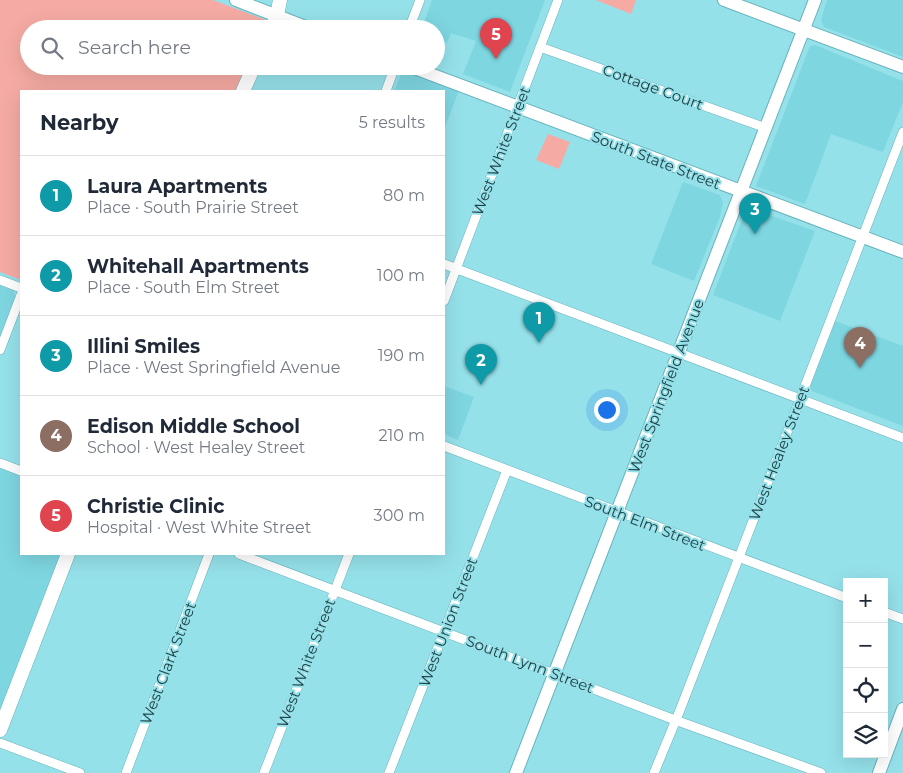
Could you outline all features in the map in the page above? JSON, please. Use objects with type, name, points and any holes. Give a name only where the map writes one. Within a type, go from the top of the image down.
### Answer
[{"type":"main road","points":[[236,0],[271,20]]},
{"type":"main road","points":[[275,20],[280,0]]},
{"type":"main road","points":[[724,0],[903,67]]},
{"type":"main road","name":"West Springfield Avenue","points":[[516,773],[816,0]]},
{"type":"main road","points":[[243,90],[250,75]]},
{"type":"main road","name":"South State Street","points":[[432,75],[903,252]]},
{"type":"main road","points":[[0,730],[68,555]]},
{"type":"main road","points":[[879,773],[903,709]]},
{"type":"street","points":[[413,20],[420,0]]},
{"type":"street","name":"West White Street","points":[[445,299],[558,0]]},
{"type":"street","name":"Cottage Court","points":[[540,47],[766,128]]},
{"type":"street","points":[[386,90],[392,75]]},
{"type":"street","name":"West Healey Street","points":[[654,773],[903,132]]},
{"type":"street","points":[[445,264],[903,438]]},
{"type":"street","points":[[0,280],[20,288]]},
{"type":"street","points":[[0,350],[20,298]]},
{"type":"street","name":"South Elm Street","points":[[445,446],[843,597]]},
{"type":"street","points":[[0,463],[20,471]]},
{"type":"street","name":"West Union Street","points":[[389,773],[507,470]]},
{"type":"street","name":"West Clark Street","points":[[126,773],[209,555]]},
{"type":"street","name":"South Lynn Street","points":[[242,555],[675,720],[821,773]]},
{"type":"street","name":"West White Street","points":[[264,773],[349,555]]},
{"type":"street","points":[[888,613],[903,619]]},
{"type":"street","points":[[0,743],[80,773]]},
{"type":"shaded area","points":[[0,0],[213,0],[266,20],[20,20],[20,75],[243,75],[236,90],[20,90],[20,280],[0,272]]},
{"type":"shaded area","points":[[432,0],[545,0],[510,92],[463,74],[476,41],[451,33],[447,43],[445,42],[445,20],[425,20]]},
{"type":"shaded area","points":[[596,0],[636,0],[631,14]]},
{"type":"shaded area","points":[[827,0],[903,0],[903,57],[824,27],[821,20]]},
{"type":"shaded area","points":[[815,45],[903,81],[903,102],[883,152],[831,134],[805,204],[756,186],[810,46]]},
{"type":"shaded area","points":[[401,75],[417,75],[459,90],[445,127],[445,90],[394,90]]},
{"type":"shaded area","points":[[548,134],[570,142],[559,169],[536,160]]},
{"type":"shaded area","points":[[683,182],[720,195],[723,202],[720,217],[694,281],[651,264]]},
{"type":"shaded area","points":[[749,208],[815,231],[780,321],[713,295],[746,209]]},
{"type":"shaded area","points":[[0,285],[14,290],[15,298],[0,337]]},
{"type":"shaded area","points":[[835,321],[903,346],[903,426],[809,390]]},
{"type":"shaded area","points":[[445,386],[474,397],[458,440],[445,434]]},
{"type":"shaded area","points":[[0,468],[20,476],[20,555],[62,555],[0,718]]},
{"type":"place","name":"Christie Clinic","points":[[496,59]]},
{"type":"place","name":"Illini Smiles","points":[[755,234]]},
{"type":"place","name":"Laura Apartments","points":[[539,343]]},
{"type":"place","name":"Edison Middle School","points":[[860,368]]},
{"type":"place","name":"Whitehall Apartments","points":[[481,385]]}]
